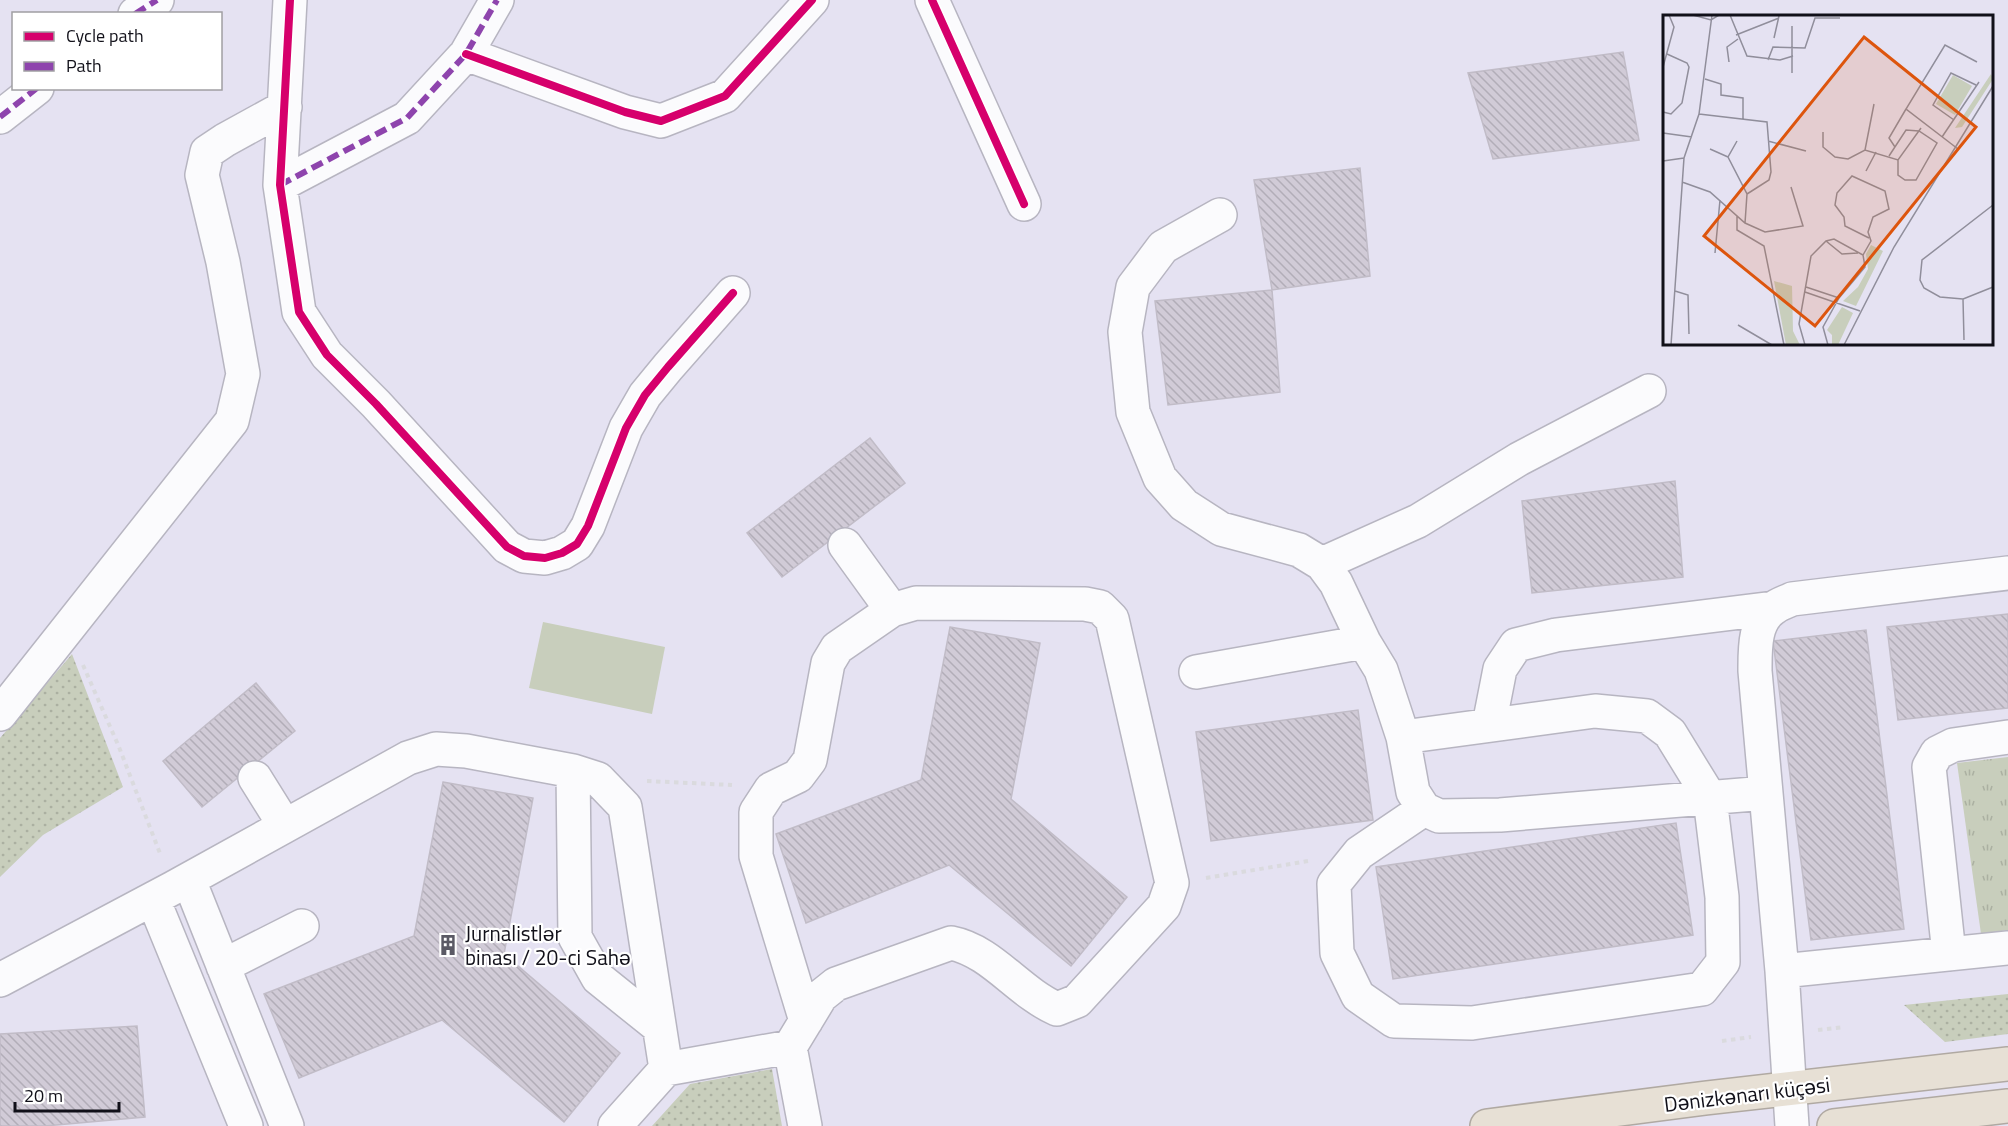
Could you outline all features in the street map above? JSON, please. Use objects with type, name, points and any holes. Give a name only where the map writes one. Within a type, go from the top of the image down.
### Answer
[{"type":"highway","name":"Dənizkənarı küçəsi","points":[[1487,1126],[1790,1088],[2008,1064]]},
{"type":"highway","name":"Dənizkənarı küçəsi","points":[[1834,1126],[2008,1106]]},
{"type":"street","points":[[138,12],[157,0]]},
{"type":"street","points":[[290,0],[280,185],[299,312],[327,355],[376,404],[507,547],[524,556],[545,558],[562,553],[577,544],[588,526],[626,428],[645,395],[733,293]]},
{"type":"street","points":[[280,185],[407,118],[466,54],[497,0]]},
{"type":"street","points":[[466,54],[626,112],[661,121],[725,96],[812,0]]},
{"type":"street","points":[[932,0],[1024,204]]},
{"type":"street","points":[[0,117],[34,90]]},
{"type":"street","points":[[0,714],[232,421],[243,374],[223,262],[202,175],[207,152],[285,107]]},
{"type":"street","points":[[1220,215],[1163,247],[1133,287],[1125,332],[1133,412],[1160,478],[1184,505],[1221,529],[1299,550],[1322,564],[1336,583],[1364,642],[1381,670],[1403,737],[1413,792],[1424,809],[1439,816],[1500,814],[1766,792]]},
{"type":"street","points":[[1322,564],[1418,521],[1519,459],[1649,391]]},
{"type":"street","points":[[845,545],[892,610]]},
{"type":"street","points":[[1792,1126],[1782,971],[1755,671],[1755,644],[1763,618],[1774,608],[1792,599],[2008,573]]},
{"type":"street","points":[[615,1126],[666,1069],[798,1034],[821,996],[836,984],[951,943],[966,946],[1042,1002],[1057,1009],[1077,1001],[1164,906],[1172,883],[1112,619],[1100,607],[1085,604],[916,603],[892,610],[837,648],[828,663],[810,760],[798,776],[771,789],[756,812],[756,856],[798,1034],[805,1126]]},
{"type":"street","points":[[1489,725],[1500,669],[1516,645],[1556,636],[1774,608]]},
{"type":"street","points":[[1196,672],[1364,642]]},
{"type":"street","points":[[1403,737],[1595,711],[1647,716],[1670,733],[1710,798],[1722,897],[1723,962],[1702,989],[1472,1023],[1394,1021],[1358,996],[1337,953],[1335,884],[1359,853],[1424,809]]},
{"type":"street","points":[[1949,954],[1929,767],[1938,753],[1953,745],[2008,737]]},
{"type":"street","points":[[0,980],[172,889],[408,758],[436,749],[466,751],[585,775],[625,807],[666,1069]]},
{"type":"street","points":[[585,775],[575,938],[598,978],[659,1027]]},
{"type":"street","points":[[255,778],[285,826]]},
{"type":"street","points":[[172,889],[223,966],[287,1126]]},
{"type":"street","points":[[172,889],[246,1126]]},
{"type":"street","points":[[223,966],[302,926]]},
{"type":"street","points":[[1782,971],[2008,948]]},
{"type":"path","points":[[67,629],[119,747],[172,889]]},
{"type":"path","points":[[585,775],[771,789]]},
{"type":"path","points":[[1172,883],[1359,853]]},
{"type":"green space","points":[[543,622],[665,647],[652,714],[529,688]]},
{"type":"green space","points":[[72,654],[123,787],[43,835],[0,877],[0,738]]},
{"type":"green space","points":[[2008,757],[2008,930],[1981,934],[1957,763]]},
{"type":"green space","points":[[2008,994],[2008,1034],[1945,1042],[1904,1005]]},
{"type":"green space","points":[[772,1069],[782,1126],[652,1126],[690,1084]]},
{"type":"building","points":[[1623,52],[1639,140],[1493,159],[1468,73]]},
{"type":"building","points":[[1360,168],[1370,276],[1272,290],[1254,180]]},
{"type":"building","points":[[1272,290],[1280,392],[1168,405],[1155,301]]},
{"type":"building","points":[[870,438],[905,483],[782,577],[747,533]]},
{"type":"building","points":[[1675,481],[1683,577],[1532,593],[1522,501]]},
{"type":"building","points":[[2008,614],[2008,708],[1898,720],[1887,627]]},
{"type":"building","points":[[950,627],[1040,643],[1011,799],[1127,897],[1071,966],[949,865],[806,923],[776,834],[921,780]]},
{"type":"building","points":[[1866,630],[1904,929],[1811,940],[1773,641]]},
{"type":"building","points":[[256,683],[295,731],[202,807],[163,761]]},
{"type":"building","points":[[1358,710],[1373,820],[1211,841],[1196,732]]},
{"type":"building","name":"Jurnalistlər binası / 20-ci Sahə","points":[[443,782],[533,798],[504,954],[620,1053],[564,1122],[442,1020],[299,1078],[264,994],[414,936]]},
{"type":"building","points":[[1676,823],[1693,935],[1393,979],[1376,867]]},
{"type":"building","points":[[137,1026],[145,1117],[45,1126],[0,1126],[0,1034]]},
{"type":"marked path","points":[[138,12],[157,0]]},
{"type":"marked path","points":[[280,185],[407,118],[466,54],[497,0]]},
{"type":"marked path","points":[[0,117],[34,90]]},
{"type":"cycle path","points":[[290,0],[280,185],[299,312],[327,355],[376,404],[507,547],[524,556],[545,558],[562,553],[577,544],[588,526],[626,428],[645,395],[733,293]]},
{"type":"cycle path","points":[[466,54],[625,112],[661,121],[725,96],[812,0]]},
{"type":"cycle path","points":[[932,0],[1024,204]]},
{"type":"place","name":"Jurnalistlər binası / 20-ci Sahə","points":[[448,945]]}]
